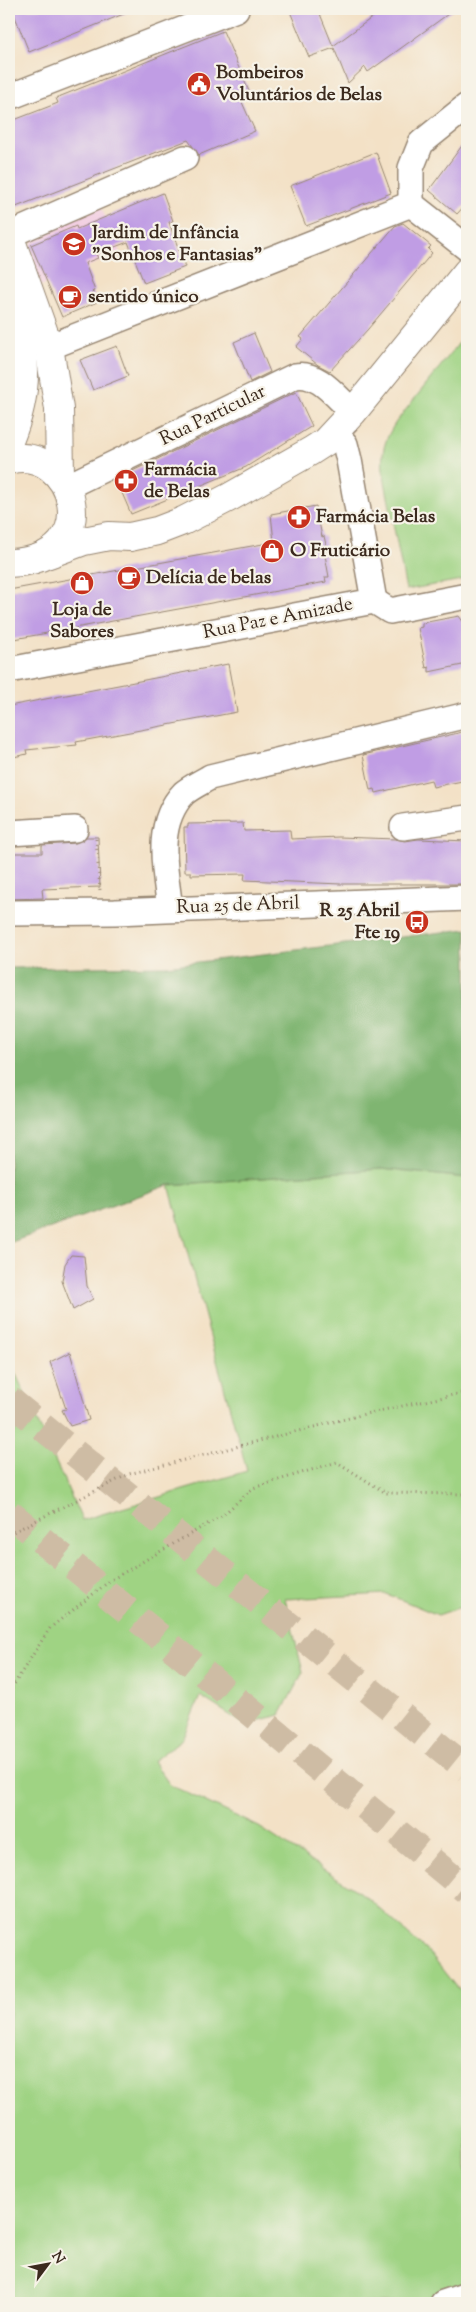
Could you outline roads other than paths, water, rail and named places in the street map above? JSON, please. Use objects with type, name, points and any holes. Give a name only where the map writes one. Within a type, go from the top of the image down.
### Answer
[{"type":"main road","points":[[9,235],[49,347],[59,409],[66,487],[72,513],[69,529],[61,543],[49,554]]},
{"type":"main road","points":[[11,562],[34,561],[84,541],[109,536],[130,537],[157,531],[183,521],[230,498],[311,452],[334,433],[353,412],[467,272]]},
{"type":"main road","points":[[9,302],[21,340],[25,378],[16,424],[9,442]]},
{"type":"main road","points":[[9,460],[31,460],[47,466],[66,487],[93,526],[109,536]]},
{"type":"street","points":[[9,98],[236,9]]},
{"type":"street","points":[[410,204],[411,168],[421,143],[467,106]]},
{"type":"street","points":[[9,235],[185,158]]},
{"type":"street","points":[[410,204],[467,248]]},
{"type":"street","points":[[49,347],[410,204]]},
{"type":"street","name":"Rua Particular","points":[[66,487],[295,376],[303,374],[312,377],[353,412]]},
{"type":"street","name":"Rua Paz e Amizade","points":[[9,670],[374,601],[349,460],[345,444],[334,433]]},
{"type":"street","points":[[374,601],[390,611],[467,596]]},
{"type":"street","points":[[170,908],[163,846],[167,818],[184,793],[210,777],[467,715]]},
{"type":"street","points":[[403,827],[467,818]]},
{"type":"street","points":[[9,834],[75,829]]},
{"type":"street","name":"Rua 25 de Abril","points":[[9,913],[102,912],[467,898]]},
{"type":"street","points":[[442,2303],[467,2295]]},
{"type":"tunnel","points":[[9,1400],[467,1769]]},
{"type":"tunnel","points":[[9,1513],[467,1890]]},
{"type":"place","name":"Bombeiros Voluntários de Belas","points":[[199,84]]},
{"type":"place","name":"Jardim de Infância \"Sonhos e Fantasias\"","points":[[74,244]]},
{"type":"place","name":"sentido único","points":[[70,297]]},
{"type":"place","name":"Farmácia de Belas","points":[[126,481]]},
{"type":"place","name":"Farmácia Belas","points":[[299,517]]},
{"type":"place","name":"O Fruticário","points":[[272,551]]},
{"type":"place","name":"Delícia de belas","points":[[129,578]]},
{"type":"place","name":"Loja de Sabores","points":[[82,583]]},
{"type":"place","name":"R 25 Abril Fte 19","points":[[417,922]]}]
